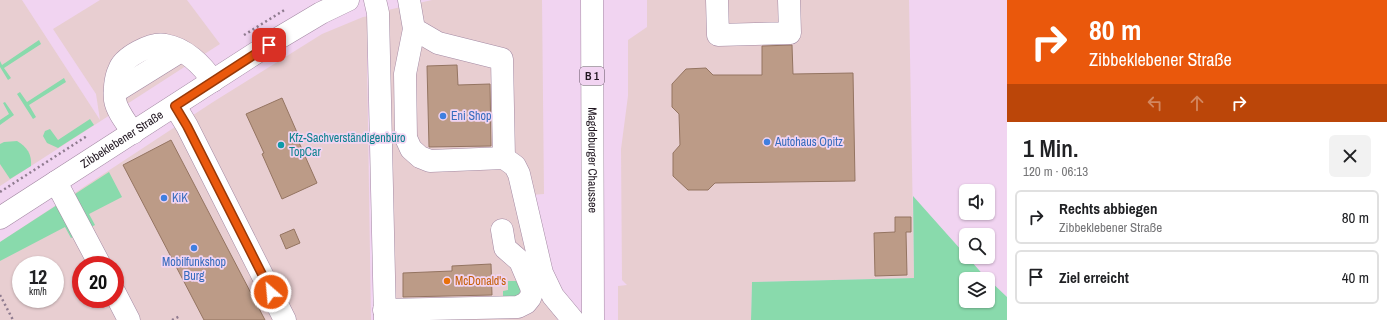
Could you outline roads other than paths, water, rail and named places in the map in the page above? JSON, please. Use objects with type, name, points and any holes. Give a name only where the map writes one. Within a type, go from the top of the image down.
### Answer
[{"type":"street","name":"Zibbeklebener Straße","points":[[0,218],[300,25],[348,0]]},
{"type":"street","points":[[375,0],[378,13],[384,315],[518,307],[526,303],[532,293],[531,287],[520,261],[505,248],[502,230]]},
{"type":"street","points":[[409,0],[414,29],[405,74],[406,138],[411,148],[420,157],[430,161],[504,158],[515,166],[519,174],[540,265],[547,285],[553,296],[573,320]]},
{"type":"street","name":"Magdeburger Chaussee","points":[[592,0],[593,320]]},
{"type":"street","points":[[717,0],[718,35],[790,34],[789,0]]},
{"type":"street","points":[[414,29],[438,43],[502,59],[504,158]]},
{"type":"street","points":[[133,133],[115,102],[115,92],[119,69],[126,60],[151,45],[165,45],[181,51],[206,70],[213,81]]},
{"type":"street","points":[[175,106],[187,126],[285,320]]},
{"type":"street","points":[[56,182],[95,256]]},
{"type":"street","points":[[123,308],[129,320]]},
{"type":"place","name":"Eni Shop","points":[[443,116]]},
{"type":"place","name":"Autohaus Opitz","points":[[767,142]]},
{"type":"place","name":"Kfz-Sachverständigenbüro TopCar","points":[[281,145]]},
{"type":"place","name":"KiK","points":[[164,198]]},
{"type":"place","name":"Mobilfunkshop Burg","points":[[194,248]]},
{"type":"place","name":"McDonald's","points":[[447,281]]}]
